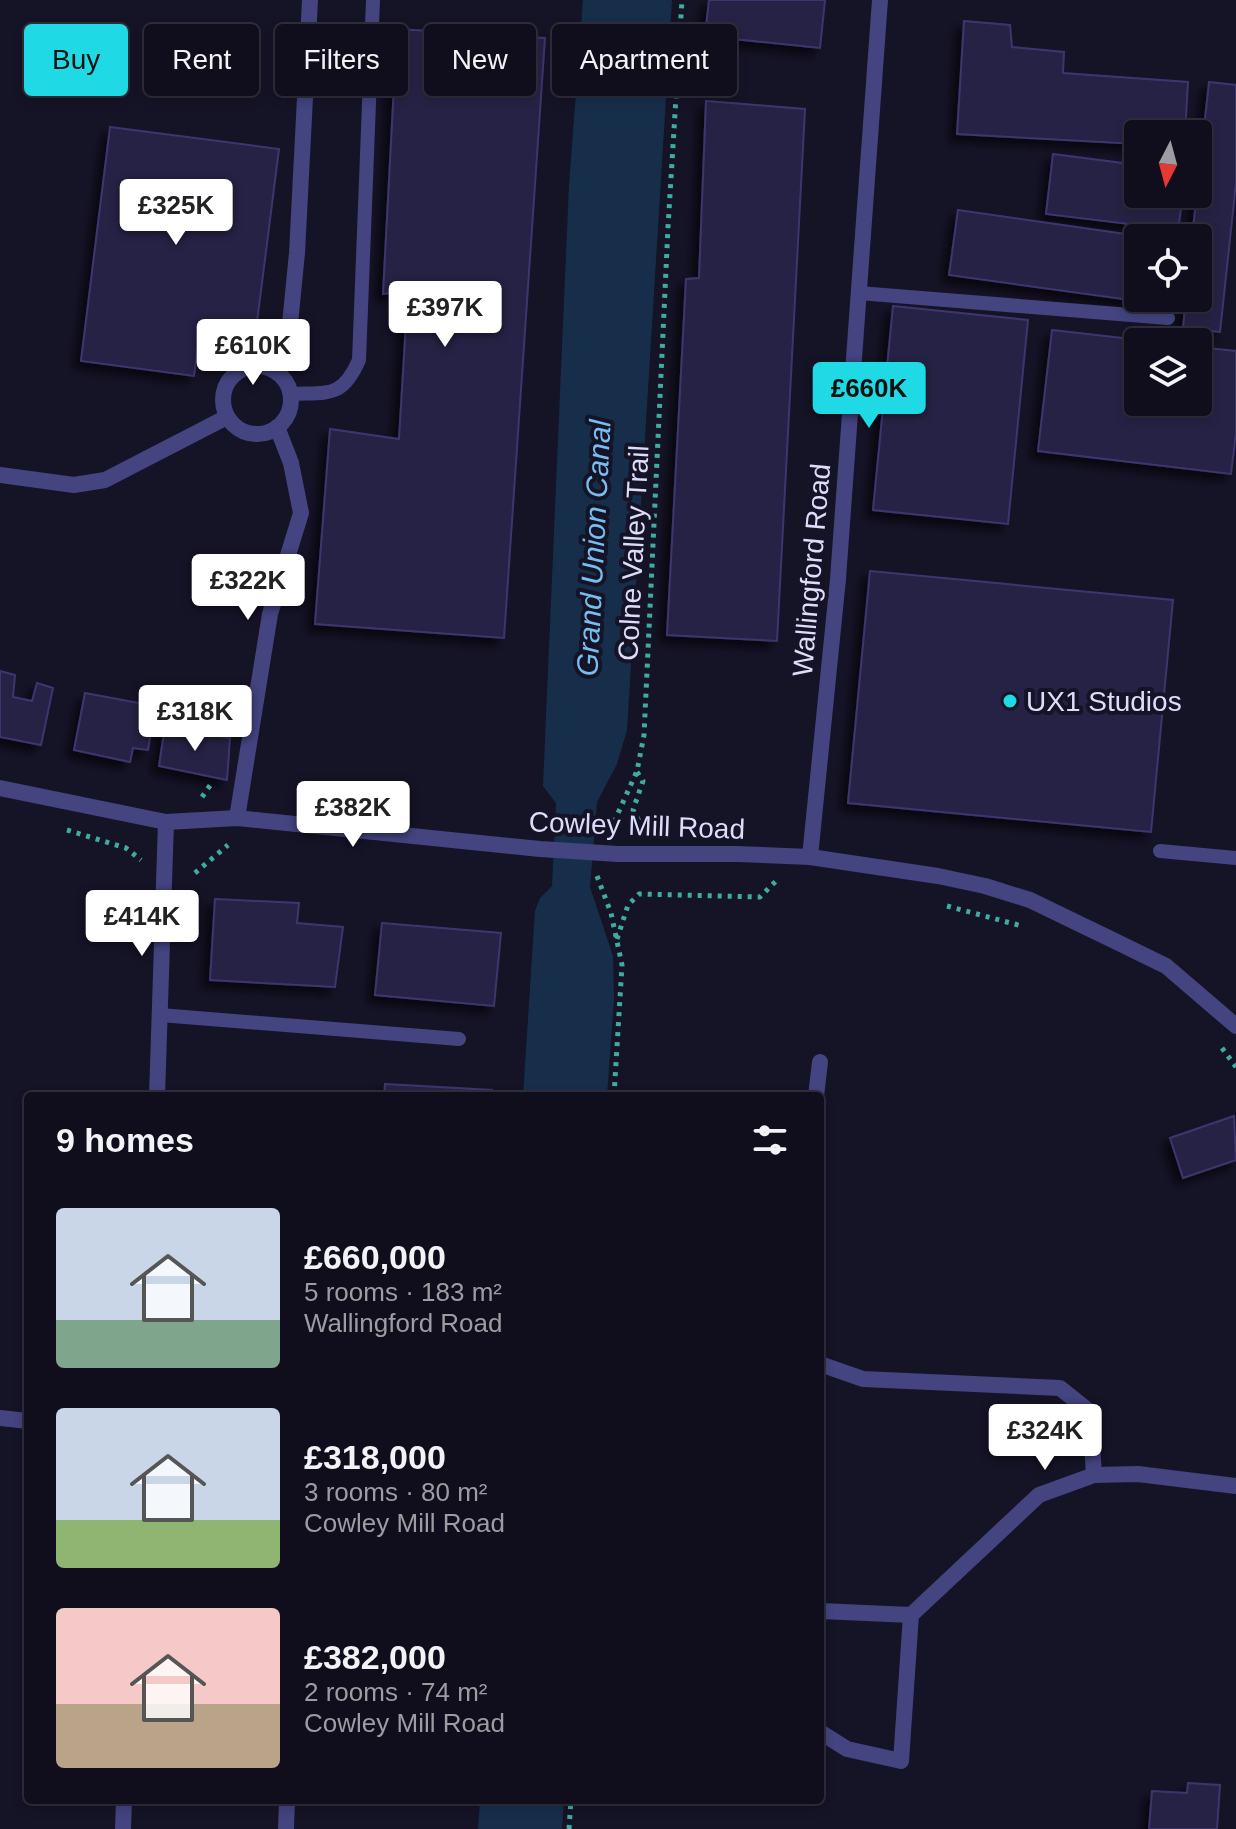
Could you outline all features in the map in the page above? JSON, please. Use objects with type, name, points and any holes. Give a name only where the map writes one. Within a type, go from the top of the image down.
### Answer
[{"type":"street","points":[[277,372],[289,334],[297,253],[310,0]]},
{"type":"street","name":"Wallingford Road","points":[[810,857],[838,579],[880,0]]},
{"type":"street","points":[[254,366],[277,372],[285,380],[290,394],[286,416],[268,432],[242,430],[227,417],[223,397],[226,385],[234,375],[254,366]]},
{"type":"street","points":[[0,475],[74,485],[105,480],[227,417]]},
{"type":"street","points":[[237,818],[270,614],[301,513],[294,472],[277,427]]},
{"type":"street","name":"Cowley Mill Road","points":[[0,788],[166,822],[237,818],[540,849],[618,854],[810,857],[938,876],[1030,900],[1166,966],[1234,1019]]},
{"type":"street","points":[[157,1092],[166,822]]},
{"type":"street","points":[[816,1092],[820,1062]]},
{"type":"street","points":[[824,1365],[863,1379],[1060,1388],[1090,1412],[1094,1475]]},
{"type":"street","points":[[0,1418],[24,1421]]},
{"type":"street","points":[[824,1735],[847,1749],[901,1761],[911,1615],[1039,1495],[1094,1475],[1138,1474],[1236,1486]]},
{"type":"street","points":[[824,1611],[911,1615]]},
{"type":"street","points":[[123,1829],[124,1804]]},
{"type":"street","points":[[286,1829],[287,1804]]},
{"type":"lane","points":[[290,394],[339,390],[350,381],[359,360],[373,0]]},
{"type":"lane","points":[[859,293],[1168,318]]},
{"type":"lane","points":[[1160,851],[1236,858]]},
{"type":"lane","points":[[160,1015],[459,1039]]},
{"type":"path","name":"Colne Valley Trail","points":[[609,836],[637,771],[644,735],[682,0]]},
{"type":"path","points":[[637,771],[643,781],[633,810],[657,855]]},
{"type":"path","points":[[106,843],[126,848],[139,857],[146,870]]},
{"type":"path","points":[[601,864],[597,878],[611,913],[622,965],[614,1092]]},
{"type":"path","points":[[617,940],[628,905],[639,894],[760,897],[779,878]]},
{"type":"path","points":[[940,904],[1026,928]]},
{"type":"path","points":[[1216,1040],[1236,1067]]},
{"type":"path","points":[[569,1829],[571,1804]]},
{"type":"water","points":[[583,0],[672,0],[671,24],[581,24]]},
{"type":"water","name":"Grand Union Canal","points":[[576,96],[666,96],[627,730],[617,764],[597,802],[590,887],[613,956],[614,1000],[607,1092],[523,1092],[535,911],[540,898],[552,886],[556,803],[543,786],[569,185]]},
{"type":"water","points":[[480,1804],[564,1804],[562,1829],[478,1829]]},
{"type":"building","points":[[709,0],[825,0],[820,48],[737,39],[737,24],[706,24]]},
{"type":"building","points":[[964,21],[1010,25],[1012,47],[1064,52],[1063,73],[1188,82],[1186,120],[1124,120],[1124,143],[957,134]]},
{"type":"building","points":[[408,30],[424,31],[424,96],[536,96],[536,37],[545,38],[504,638],[315,624],[330,429],[399,439],[408,290],[383,294],[393,96],[408,96]]},
{"type":"building","points":[[1209,82],[1236,85],[1236,183],[1220,332],[1212,331],[1212,328],[1183,328],[1185,312],[1212,312],[1212,224],[1194,224],[1195,208],[1212,208],[1212,120],[1205,120]]},
{"type":"building","points":[[706,101],[805,109],[777,641],[667,635],[686,279],[699,278]]},
{"type":"building","points":[[110,127],[279,149],[256,330],[201,323],[194,376],[81,361]]},
{"type":"building","points":[[1053,154],[1124,163],[1124,208],[1181,208],[1179,224],[1128,224],[1046,214]]},
{"type":"building","points":[[958,210],[1124,234],[1124,299],[949,275]]},
{"type":"building","points":[[893,306],[1028,320],[1008,524],[873,510]]},
{"type":"building","points":[[1052,330],[1124,338],[1124,416],[1212,416],[1212,348],[1236,351],[1236,433],[1231,474],[1038,451]]},
{"type":"building","name":"UX1 Studios","points":[[870,571],[1173,600],[1151,832],[848,803]]},
{"type":"building","points":[[0,671],[15,675],[13,697],[32,701],[37,683],[53,688],[41,745],[0,737]]},
{"type":"building","points":[[85,693],[155,706],[148,750],[133,748],[130,762],[74,750]]},
{"type":"building","points":[[165,726],[230,738],[227,780],[159,766]]},
{"type":"building","points":[[215,899],[299,903],[297,923],[343,927],[335,987],[210,980]]},
{"type":"building","points":[[382,923],[501,933],[494,1006],[375,995]]},
{"type":"building","points":[[385,1084],[492,1090],[492,1092],[384,1092]]},
{"type":"building","points":[[1234,1116],[1236,1160],[1183,1178],[1170,1138]]},
{"type":"building","points":[[1188,1783],[1220,1785],[1217,1829],[1149,1829],[1152,1791],[1187,1793]]},
{"type":"place","name":"UX1 Studios","points":[[1010,701]]}]
